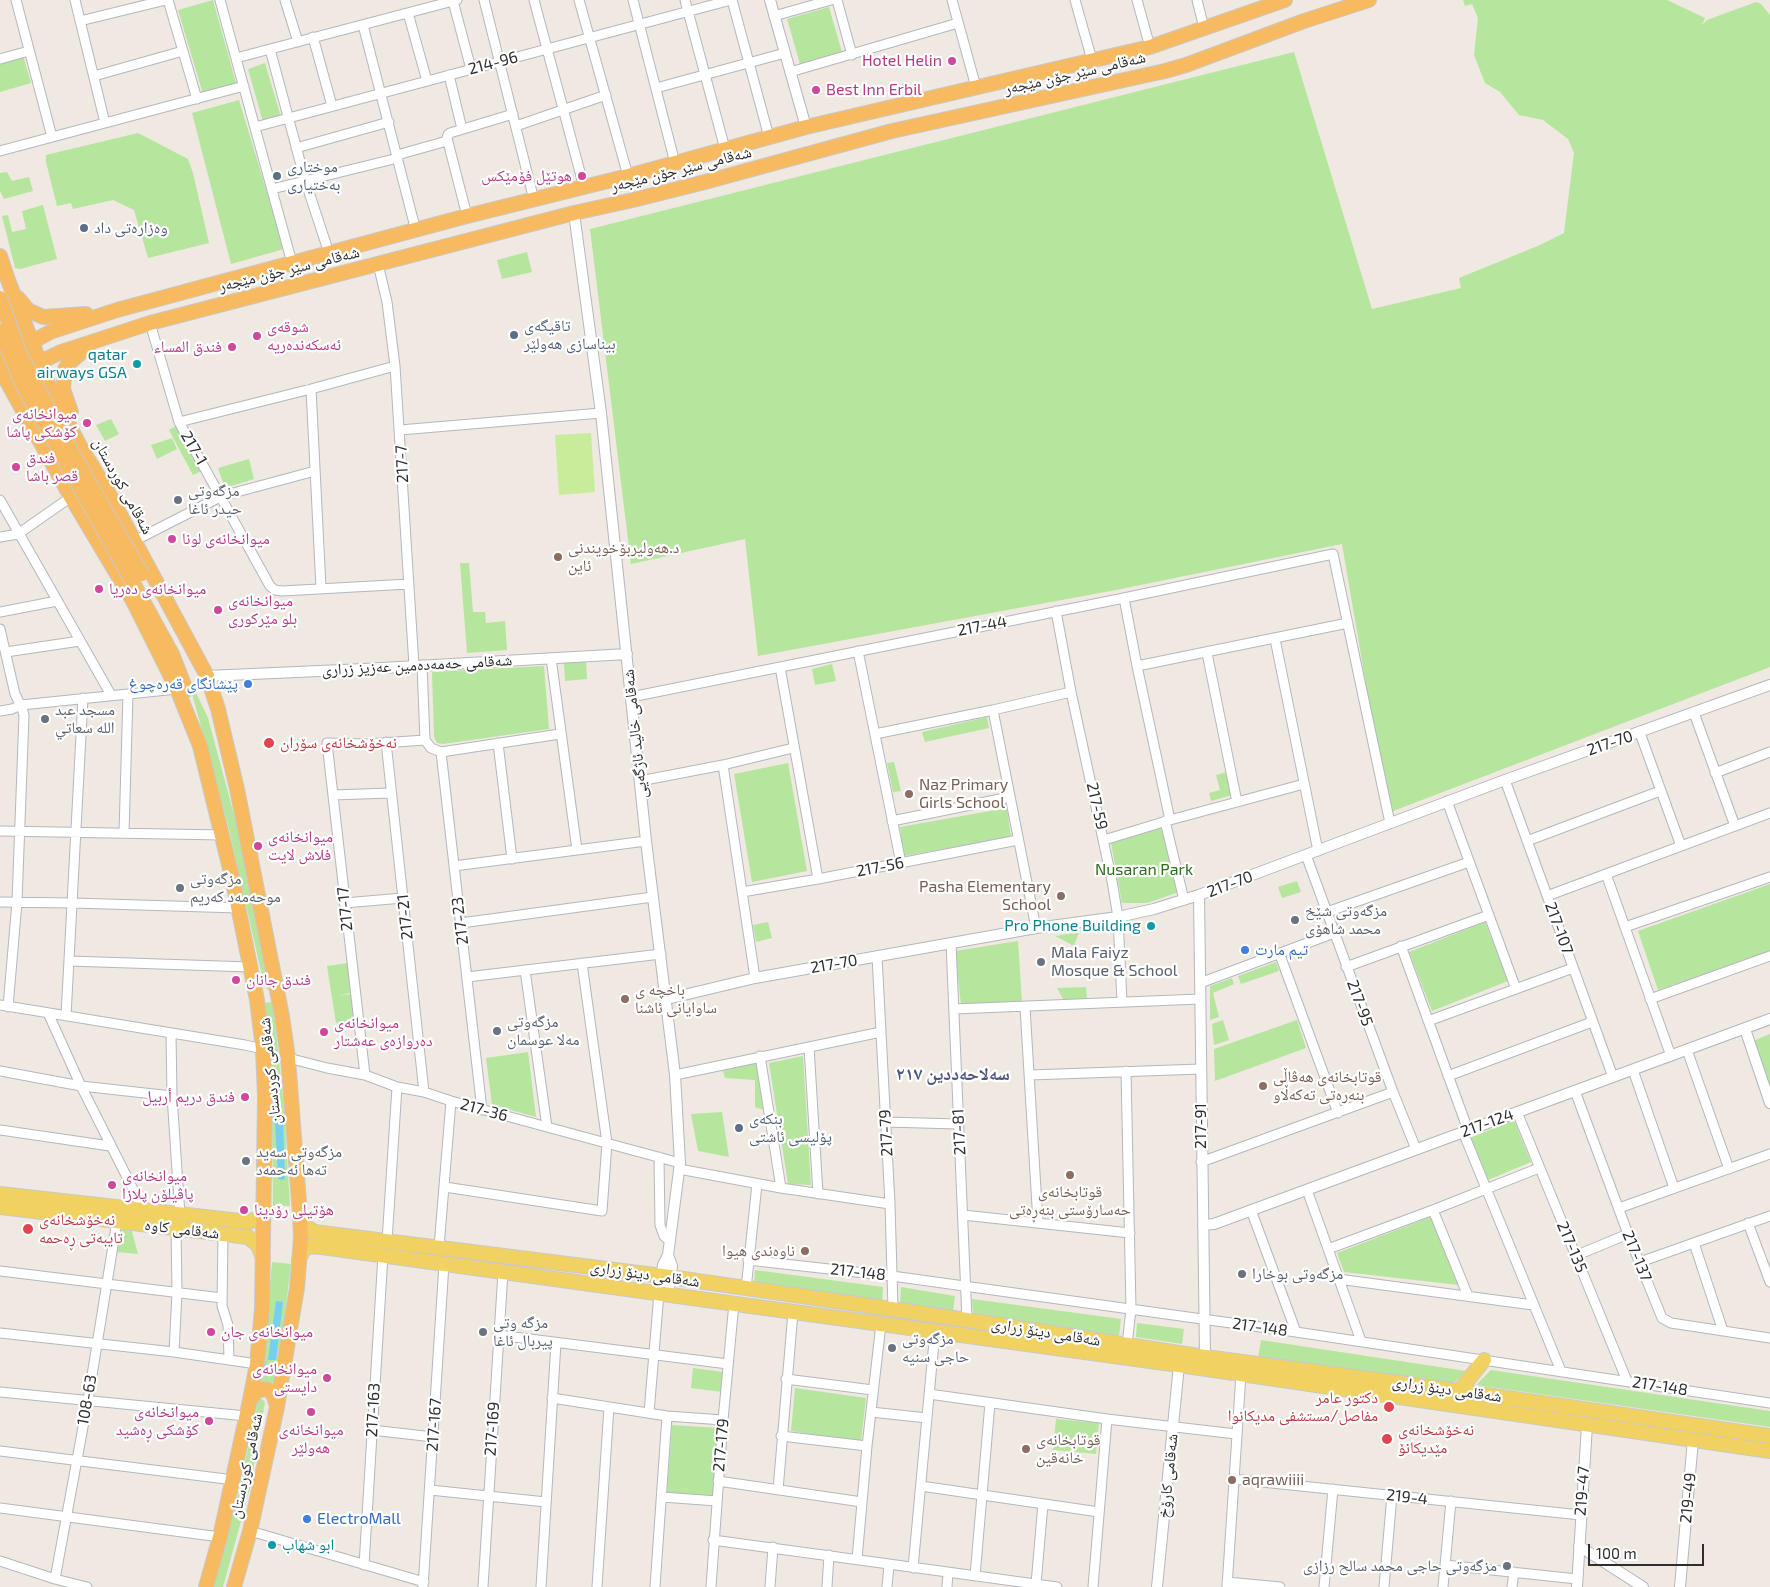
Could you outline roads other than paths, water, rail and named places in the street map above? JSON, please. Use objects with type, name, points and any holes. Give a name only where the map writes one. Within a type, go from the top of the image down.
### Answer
[{"type":"highway","name":"شەقامی سێر جۆن مێجەر","points":[[2,380],[20,367],[29,352],[50,332],[117,310],[466,216],[628,176],[806,127],[1150,47],[1204,28],[1259,4],[1285,0]]},
{"type":"highway","name":"شەقامی سێر جۆن مێجەر","points":[[0,361],[29,352],[58,353],[150,322],[574,213],[669,191],[923,124],[1186,66],[1304,21],[1369,0]]},
{"type":"highway","points":[[922,100],[916,104],[913,111],[917,121],[923,124]]},
{"type":"highway","points":[[886,108],[893,109],[899,118],[898,126],[892,132]]},
{"type":"highway","name":"شەقامی کوردستان","points":[[0,256],[20,311],[29,352],[81,448],[108,492],[207,676],[237,789],[278,996],[288,1058],[300,1215],[297,1288],[277,1407],[250,1531],[234,1587]]},
{"type":"highway","points":[[0,303],[7,295],[9,284]]},
{"type":"highway","points":[[9,284],[25,308],[43,317],[117,310]]},
{"type":"highway","name":"شەقامی کوردستان","points":[[0,298],[19,352],[137,578],[188,694],[239,908],[257,1000],[263,1049],[265,1097],[262,1309],[257,1364],[234,1480],[206,1587]]},
{"type":"highway","points":[[58,353],[48,350],[45,346],[45,340],[70,325]]},
{"type":"highway","name":"شەقامی کوردستان","points":[[0,331],[23,385],[205,692],[222,730]]},
{"type":"highway","points":[[0,341],[29,352],[20,367],[23,381],[23,404],[34,433]]},
{"type":"highway","points":[[94,341],[68,364],[63,375],[62,389],[66,402],[100,470],[108,492]]},
{"type":"highway","points":[[0,361],[20,367],[36,376],[50,389]]},
{"type":"highway","name":"شەقامی کوردستان","points":[[2,380],[132,601],[177,689],[200,746]]},
{"type":"highway","points":[[34,433],[32,422],[36,414],[44,408],[55,408],[81,448]]},
{"type":"highway","points":[[257,1000],[278,996]]},
{"type":"highway","points":[[250,1400],[257,1391],[269,1390],[273,1394],[277,1407]]},
{"type":"main road","name":"شەقامی کاوە","points":[[0,1194],[144,1210],[223,1234],[242,1226]]},
{"type":"main road","name":"شەقامی کاوە","points":[[0,1207],[117,1221],[178,1221],[242,1226]]},
{"type":"main road","points":[[242,1226],[259,1218],[264,1208]]},
{"type":"main road","name":"شەقامی دینۆ زراری","points":[[300,1215],[302,1222],[309,1230],[322,1240],[383,1255],[1179,1364],[1770,1451]]},
{"type":"main road","name":"شەقامی کاوە","points":[[242,1226],[248,1237],[258,1245],[263,1258]]},
{"type":"main road","name":"شەقامی دینۆ زراری","points":[[299,1260],[302,1252],[308,1246],[322,1240],[387,1241],[439,1246],[665,1276],[1205,1357],[1458,1390],[1770,1436]]},
{"type":"main road","points":[[1458,1390],[1484,1360]]},
{"type":"street","points":[[16,0],[52,138]]},
{"type":"street","points":[[75,0],[105,123]]},
{"type":"street","points":[[80,21],[167,0],[197,99]]},
{"type":"street","points":[[220,0],[292,262]]},
{"type":"street","points":[[285,0],[298,42]]},
{"type":"street","points":[[236,58],[455,0],[471,69]]},
{"type":"street","points":[[484,0],[534,200]]},
{"type":"street","points":[[534,0],[584,187]]},
{"type":"street","points":[[579,0],[628,176]]},
{"type":"street","points":[[633,0],[675,163]]},
{"type":"street","points":[[685,0],[725,149]]},
{"type":"street","points":[[731,0],[769,137]]},
{"type":"street","name":"214-96","points":[[255,127],[731,0]]},
{"type":"street","points":[[770,0],[806,127]]},
{"type":"street","points":[[774,16],[831,0]]},
{"type":"street","points":[[837,0],[852,55]]},
{"type":"street","points":[[952,0],[976,87]]},
{"type":"street","points":[[1075,0],[1092,60]]},
{"type":"street","points":[[1138,0],[1150,47]]},
{"type":"street","points":[[1197,0],[1204,28]]},
{"type":"street","points":[[408,13],[427,81]]},
{"type":"street","points":[[790,72],[958,23]]},
{"type":"street","points":[[363,24],[416,230]]},
{"type":"street","points":[[313,38],[332,106]]},
{"type":"street","points":[[270,49],[305,180],[329,253]]},
{"type":"street","points":[[0,59],[29,51]]},
{"type":"street","points":[[94,76],[183,51]]},
{"type":"street","points":[[656,88],[785,53]]},
{"type":"street","points":[[449,75],[462,129]]},
{"type":"street","points":[[0,151],[244,86]]},
{"type":"street","points":[[516,126],[606,95]]},
{"type":"street","points":[[466,216],[447,138],[450,132],[513,114]]},
{"type":"street","points":[[296,148],[389,122]]},
{"type":"street","points":[[272,189],[447,141]]},
{"type":"street","name":"شەقامی خالید ئاژگەیی","points":[[574,213],[601,413],[646,841],[675,1075],[679,1166],[668,1255],[672,1266],[665,1276],[664,1293]]},
{"type":"street","name":"217-7","points":[[378,264],[387,302],[395,366],[409,584],[425,740]]},
{"type":"street","name":"217-1","points":[[150,322],[179,422],[222,496],[270,586],[275,590],[282,591],[321,588]]},
{"type":"street","points":[[179,422],[395,366]]},
{"type":"street","points":[[311,389],[321,588],[409,584]]},
{"type":"street","points":[[400,430],[601,413]]},
{"type":"street","points":[[134,541],[222,496],[315,471]]},
{"type":"street","points":[[0,537],[18,534],[71,497]]},
{"type":"street","points":[[0,500],[111,695]]},
{"type":"street","name":"217-44","points":[[631,697],[1333,554],[1348,623]]},
{"type":"street","points":[[1124,598],[1184,900]]},
{"type":"street","points":[[0,612],[58,601]]},
{"type":"street","name":"217-59","points":[[1056,611],[1071,692],[1104,840],[1118,917],[1122,1002]]},
{"type":"street","points":[[1137,666],[1348,623],[1390,823]]},
{"type":"street","points":[[0,629],[15,694],[24,715],[17,902],[4,1006],[263,1049]]},
{"type":"street","points":[[1275,639],[1318,850]]},
{"type":"street","points":[[6,652],[80,640]]},
{"type":"street","points":[[858,651],[901,863]]},
{"type":"street","points":[[1207,653],[1237,802]]},
{"type":"street","name":"شەقامی حەمەدەمین عەزیز زراری","points":[[207,676],[627,654]]},
{"type":"street","points":[[551,658],[577,850]]},
{"type":"street","points":[[780,667],[818,879]]},
{"type":"street","name":"217-70","points":[[666,998],[756,978],[1036,928],[1118,917],[1154,909],[1199,895],[1447,801],[1770,685]]},
{"type":"street","points":[[0,711],[21,705],[177,689]]},
{"type":"street","points":[[875,734],[1071,692]]},
{"type":"street","points":[[124,833],[128,694]]},
{"type":"street","points":[[66,1016],[83,698]]},
{"type":"street","points":[[993,710],[1036,928]]},
{"type":"street","points":[[1694,713],[1735,826]]},
{"type":"street","points":[[1640,733],[1681,846]]},
{"type":"street","points":[[386,742],[425,740],[431,748],[441,752],[560,734]]},
{"type":"street","name":"217-17","points":[[365,1074],[327,743],[366,744],[386,742]]},
{"type":"street","name":"217-21","points":[[386,742],[390,793],[424,1092]]},
{"type":"street","points":[[498,743],[512,859]]},
{"type":"street","points":[[640,781],[723,765],[793,748]]},
{"type":"street","name":"217-23","points":[[441,752],[482,1110]]},
{"type":"street","points":[[1715,773],[1770,752]]},
{"type":"street","points":[[723,765],[756,978]]},
{"type":"street","name":"217-107","points":[[1505,780],[1613,1077]]},
{"type":"street","points":[[1104,840],[1304,784]]},
{"type":"street","points":[[1527,841],[1660,791]]},
{"type":"street","points":[[333,795],[390,793]]},
{"type":"street","points":[[892,821],[1010,798]]},
{"type":"street","points":[[1447,801],[1516,989]]},
{"type":"street","points":[[1547,896],[1770,813]]},
{"type":"street","points":[[0,831],[222,835]]},
{"type":"street","name":"217-56","points":[[742,892],[1018,840]]},
{"type":"street","points":[[454,866],[646,841]]},
{"type":"street","name":"217-95","points":[[1306,855],[1416,1150]]},
{"type":"street","points":[[1327,912],[1469,862]]},
{"type":"street","points":[[1606,874],[1671,1056]]},
{"type":"street","points":[[1625,927],[1770,877]]},
{"type":"street","name":"217-91","points":[[1199,895],[1205,1357]]},
{"type":"street","points":[[461,923],[653,897]]},
{"type":"street","points":[[344,903],[402,898]]},
{"type":"street","points":[[0,902],[239,908]]},
{"type":"street","points":[[1346,966],[1488,915]]},
{"type":"street","points":[[1200,983],[1334,933]]},
{"type":"street","name":"217-81","points":[[951,944],[967,1320]]},
{"type":"street","points":[[1401,946],[1486,1188],[1561,1371]]},
{"type":"street","points":[[467,977],[661,954]]},
{"type":"street","points":[[1280,954],[1338,1113]]},
{"type":"street","name":"217-79","points":[[877,956],[890,1204],[893,1309]]},
{"type":"street","points":[[1650,1000],[1770,956]]},
{"type":"street","points":[[69,962],[250,967]]},
{"type":"street","points":[[445,1187],[602,1211],[607,1143],[582,963]]},
{"type":"street","points":[[1428,1021],[1573,968]]},
{"type":"street","points":[[525,970],[547,1127]]},
{"type":"street","points":[[954,1009],[1200,1000]]},
{"type":"street","points":[[1025,1007],[1038,1223]]},
{"type":"street","points":[[48,1013],[80,1086],[144,1210]]},
{"type":"street","name":"217-124","points":[[1204,1225],[1214,1224],[1770,1019]]},
{"type":"street","points":[[1448,1076],[1592,1022]]},
{"type":"street","points":[[1745,1029],[1770,1103]]},
{"type":"street","points":[[675,1075],[881,1032]]},
{"type":"street","points":[[171,1033],[178,1221],[174,1352]]},
{"type":"street","points":[[809,1047],[818,1194]]},
{"type":"street","points":[[1687,1050],[1729,1169]]},
{"type":"street","points":[[760,1056],[781,1188]]},
{"type":"street","name":"217-36","points":[[288,1058],[327,1068],[365,1074],[397,1087],[424,1092],[482,1110],[658,1156],[679,1166],[757,1184],[890,1204]]},
{"type":"street","points":[[1030,1075],[1201,1069]]},
{"type":"street","points":[[1633,1070],[1674,1188]]},
{"type":"street","points":[[0,1071],[80,1086],[172,1096]]},
{"type":"street","points":[[1126,1071],[1131,1309],[1127,1345]]},
{"type":"street","points":[[387,1241],[397,1087]]},
{"type":"street","name":"217-137","points":[[1575,1091],[1618,1208],[1661,1316],[1665,1321],[1671,1323],[1770,1338]]},
{"type":"street","points":[[1201,1162],[1393,1092]]},
{"type":"street","points":[[439,1246],[451,1101]]},
{"type":"street","name":"217-135","points":[[1517,1112],[1627,1380]]},
{"type":"street","points":[[885,1122],[958,1124]]},
{"type":"street","points":[[0,1130],[110,1146]]},
{"type":"street","points":[[1618,1208],[1770,1154]]},
{"type":"street","points":[[658,1156],[660,1225],[664,1236],[670,1241]]},
{"type":"street","points":[[1328,1249],[1539,1168]]},
{"type":"street","points":[[746,1288],[757,1184]]},
{"type":"street","points":[[1307,1190],[1362,1341]]},
{"type":"street","points":[[1251,1210],[1296,1332]]},
{"type":"street","points":[[1433,1210],[1468,1296]]},
{"type":"street","points":[[963,1215],[1130,1233]]},
{"type":"street","points":[[1640,1262],[1770,1216]]},
{"type":"street","name":"108-63","points":[[55,1579],[88,1400],[117,1221]]},
{"type":"street","points":[[1748,1223],[1770,1282]]},
{"type":"street","points":[[223,1234],[222,1306],[228,1325],[229,1360]]},
{"type":"street","points":[[1576,1256],[1628,1234]]},
{"type":"street","points":[[1694,1243],[1724,1331]]},
{"type":"street","name":"217-163","points":[[364,1565],[383,1255]]},
{"type":"street","name":"217-148","points":[[748,1260],[892,1276],[1205,1319],[1627,1380],[1770,1403]]},
{"type":"street","name":"217-167","points":[[423,1585],[444,1264]]},
{"type":"street","points":[[0,1270],[222,1298]]},
{"type":"street","name":"217-169","points":[[483,1587],[503,1272]]},
{"type":"street","points":[[1338,1278],[1533,1305]]},
{"type":"street","points":[[649,1413],[653,1354],[664,1293]]},
{"type":"street","name":"217-179","points":[[711,1587],[713,1540],[734,1303]]},
{"type":"street","points":[[778,1490],[781,1436],[793,1312]]},
{"type":"street","points":[[857,1559],[867,1446],[881,1324]]},
{"type":"street","points":[[913,1568],[935,1331]]},
{"type":"street","points":[[0,1333],[174,1352],[257,1364]]},
{"type":"street","points":[[498,1335],[728,1364]]},
{"type":"street","points":[[541,1587],[556,1343]]},
{"type":"street","name":"شەقامی کارۆخ","points":[[1157,1587],[1179,1364]]},
{"type":"street","points":[[1241,1374],[1227,1585],[1280,1587]]},
{"type":"street","points":[[786,1379],[873,1390]]},
{"type":"street","points":[[0,1392],[246,1416]]},
{"type":"street","points":[[930,1394],[1173,1428],[1236,1434]]},
{"type":"street","points":[[552,1398],[667,1416],[723,1420]]},
{"type":"street","points":[[975,1576],[990,1403]]},
{"type":"street","points":[[597,1587],[608,1407]]},
{"type":"street","points":[[871,1412],[927,1418]]},
{"type":"street","points":[[655,1587],[667,1416]]},
{"type":"street","points":[[1093,1587],[1107,1419]]},
{"type":"street","name":"219-47","points":[[1577,1583],[1587,1425]]},
{"type":"street","points":[[372,1430],[433,1437]]},
{"type":"street","points":[[781,1436],[867,1446]]},
{"type":"street","name":"219-49","points":[[1680,1587],[1693,1440]]},
{"type":"street","points":[[0,1451],[234,1480]]},
{"type":"street","name":"219-4","points":[[1233,1479],[1581,1515]]},
{"type":"street","points":[[718,1481],[862,1502]]},
{"type":"street","points":[[921,1486],[1099,1512]]},
{"type":"street","points":[[1324,1587],[1333,1489]]},
{"type":"street","points":[[430,1490],[546,1502]]},
{"type":"street","points":[[1384,1587],[1392,1495]]},
{"type":"street","points":[[662,1497],[717,1501]]},
{"type":"street","points":[[1443,1587],[1451,1502]]},
{"type":"street","points":[[1036,1584],[1043,1504]]},
{"type":"street","points":[[0,1508],[220,1537]]},
{"type":"street","points":[[250,1531],[364,1565],[423,1585]]},
{"type":"street","points":[[713,1540],[1057,1587]]},
{"type":"street","points":[[1579,1546],[1643,1587]]},
{"type":"street","points":[[770,1587],[773,1547]]},
{"type":"street","points":[[827,1587],[829,1555]]},
{"type":"street","points":[[0,1561],[55,1579],[88,1587]]},
{"type":"street","points":[[887,1587],[889,1565]]},
{"type":"street","points":[[1445,1565],[1514,1572],[1577,1583]]},
{"type":"street","points":[[1512,1587],[1514,1572]]},
{"type":"street","points":[[947,1587],[948,1573]]},
{"type":"water","points":[[283,1121],[285,1179],[282,1180],[278,1179],[275,1122]]},
{"type":"water","points":[[276,1301],[283,1302],[276,1360],[268,1360]]},
{"type":"place","name":"Hotel Helin","points":[[952,61]]},
{"type":"place","name":"Best Inn Erbil","points":[[816,90]]},
{"type":"place","name":"موختاری بە‌ختیاری","points":[[277,176]]},
{"type":"place","name":"هوتێل فۆمێکس","points":[[582,176]]},
{"type":"place","name":"وەزارەتی داد","points":[[84,228]]},
{"type":"place","name":"تاقیگەی بیناسازی هەولێر","points":[[514,335]]},
{"type":"place","name":"شوقەی ئەسکەندەریە","points":[[257,336]]},
{"type":"place","name":"فندق المساء","points":[[232,347]]},
{"type":"place","name":"qatar airways GSA","points":[[137,364]]},
{"type":"place","name":"میوانخانەی کۆشکی پاشا","points":[[87,423]]},
{"type":"place","name":"فندق قصر باشا","points":[[16,467]]},
{"type":"place","name":"مزگەوتی حیدر ئاغا","points":[[178,500]]},
{"type":"place","name":"میوانخانەی لونا","points":[[172,539]]},
{"type":"place","name":"د.هه‌ولیربۆخویندنی ئاین","points":[[558,557]]},
{"type":"place","name":"میوانخانەی دەریا","points":[[99,589]]},
{"type":"place","name":"میوانخانەی بلو مێرکوری","points":[[218,610]]},
{"type":"place","name":"پێشانگای قەرەچوغ","points":[[248,684]]},
{"type":"place","name":"مسجد عبد الله سعاتي","points":[[45,719]]},
{"type":"place","name":"نەخۆشخانەی سۆران","points":[[269,743]]},
{"type":"place","name":"Naz Primary Girls School","points":[[909,794]]},
{"type":"place","name":"میوانخانەی فلاش لایت","points":[[258,846]]},
{"type":"place","name":"مزگەوتی موحەمەد کەریم","points":[[180,888]]},
{"type":"place","name":"Pasha Elementary School","points":[[1061,896]]},
{"type":"place","name":"مزگەوتی شێخ محمد شاهۆی","points":[[1295,920]]},
{"type":"place","name":"Pro Phone Building","points":[[1151,926]]},
{"type":"place","name":"تيم مارت","points":[[1245,950]]},
{"type":"place","name":"Mala Faiyz Mosque & School","points":[[1041,962]]},
{"type":"place","name":"فندق جانان","points":[[236,980]]},
{"type":"place","name":"باخچه ى ساوايانى ئاشنا","points":[[625,999]]},
{"type":"place","name":"مزگەوتی مەلا عوسمان","points":[[497,1031]]},
{"type":"place","name":"میوانخانەی دەروازەی عەشتار","points":[[324,1032]]},
{"type":"place","name":"قوتابخانەی ھەڤاڵی بنەرەتی تەکەڵاو","points":[[1263,1086]]},
{"type":"place","name":"فندق دريم أربيل","points":[[245,1097]]},
{"type":"place","name":"بنکەی پۆلیسی ئاشتی","points":[[739,1128]]},
{"type":"place","name":"مزگەوتی سەید تەها ئەحمەد","points":[[246,1161]]},
{"type":"place","name":"قوتابخانەی حەسارۆستی بنەڕەتی","points":[[1070,1175]]},
{"type":"place","name":"میوانخانەی پاڤیلۆن پلازا","points":[[112,1185]]},
{"type":"place","name":"هۆتیلی رۆدینا","points":[[244,1210]]},
{"type":"place","name":"نەخۆشخانەی تایبەتی ڕەحمە","points":[[28,1229]]},
{"type":"place","name":"ناوەندی هیوا","points":[[805,1251]]},
{"type":"place","name":"مزگەوتی بوخارا","points":[[1242,1274]]},
{"type":"place","name":"میوانخانەی جان","points":[[211,1332]]},
{"type":"place","name":"مزگه وتى پيربال ئاغا","points":[[483,1332]]},
{"type":"place","name":"مزگەوتی حاجی سنیە","points":[[892,1348]]},
{"type":"place","name":"میوانخانەی دایستی","points":[[327,1378]]},
{"type":"place","name":"دكتور عامر مفاصل/مستشفى مديكانوا","points":[[1389,1407]]},
{"type":"place","name":"میوانخانەی هەولێر","points":[[311,1412]]},
{"type":"place","name":"میوانخانەی کۆشکی ڕەشید","points":[[209,1421]]},
{"type":"place","name":"نەخۆشخانەی مێدیکانۆ","points":[[1387,1439]]},
{"type":"place","name":"قوتابخانەی خانەقین","points":[[1026,1449]]},
{"type":"place","name":"aqrawiiii","points":[[1232,1480]]},
{"type":"place","name":"ElectroMall","points":[[307,1519]]},
{"type":"place","name":"ابو شهاب","points":[[272,1545]]},
{"type":"place","name":"مزگەوتی حاجی محمد سالح رزازی","points":[[1507,1566]]},
{"type":"district","name":"سەلاحەددین ٢١٧","points":[[953,1074]]},
{"type":"park label","name":"Nusaran Park","points":[[1144,870]]}]
